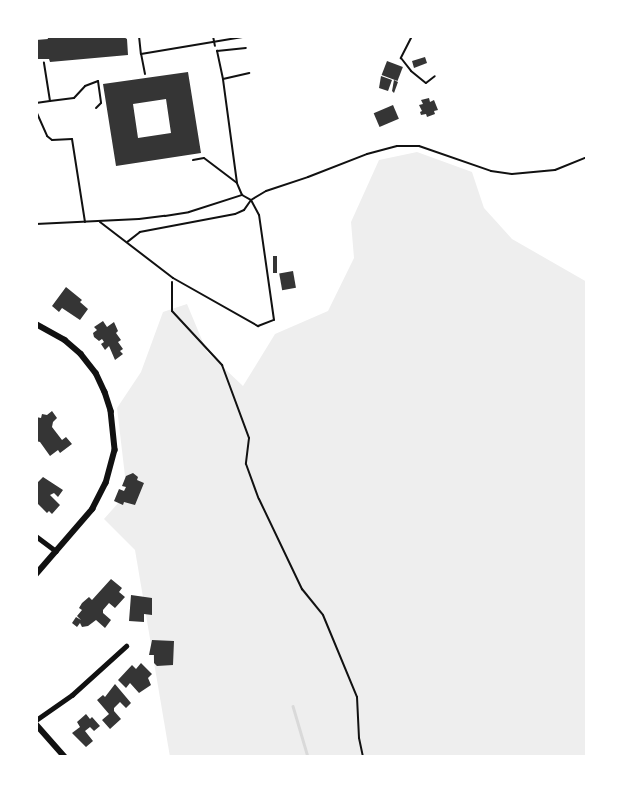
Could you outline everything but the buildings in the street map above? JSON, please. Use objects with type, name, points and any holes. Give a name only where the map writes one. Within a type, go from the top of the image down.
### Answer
[{"type":"street","points":[[36,324],[50,329],[65,340],[81,354],[96,374],[105,392],[114,430],[115,450],[106,483],[100,496],[84,520],[36,575]]},
{"type":"street","points":[[36,536],[56,551]]},
{"type":"street","points":[[36,720],[72,695],[126,646]]},
{"type":"street","points":[[36,724],[65,757]]},
{"type":"lane","points":[[100,222],[173,278],[248,321],[258,326],[274,320],[259,215],[252,200],[242,195],[237,183],[217,51],[246,48]]},
{"type":"lane","points":[[222,79],[249,73]]},
{"type":"lane","points":[[36,111],[47,136],[52,140],[72,139],[85,222]]},
{"type":"lane","points":[[126,242],[140,232],[235,214],[244,210],[252,200],[266,191],[366,154],[397,146],[418,146],[491,171],[512,174],[555,170],[587,157]]},
{"type":"lane","points":[[193,160],[204,158],[237,183]]},
{"type":"lane","points":[[36,224],[139,219],[189,212],[242,195]]},
{"type":"path","points":[[139,36],[145,74]]},
{"type":"path","points":[[213,36],[214,42]]},
{"type":"path","points":[[142,54],[249,36]]},
{"type":"path","points":[[412,36],[401,58],[410,71],[426,83],[435,76]]},
{"type":"path","points":[[44,62],[50,101]]},
{"type":"path","points":[[36,103],[74,98],[85,86],[98,81],[101,103],[96,108]]},
{"type":"path","points":[[173,278],[170,289],[172,311],[222,365],[249,438],[246,464],[259,499],[302,589],[323,615],[357,697],[359,738],[364,757]]},
{"type":"shaded area","points":[[417,152],[472,172],[484,208],[512,239],[587,282],[587,757],[170,757],[135,550],[104,519],[127,493],[117,408],[141,372],[163,312],[187,304],[207,352],[243,386],[275,334],[328,311],[354,258],[351,222],[379,160]]},
{"type":"waterway","points":[[293,706],[308,757]]}]
